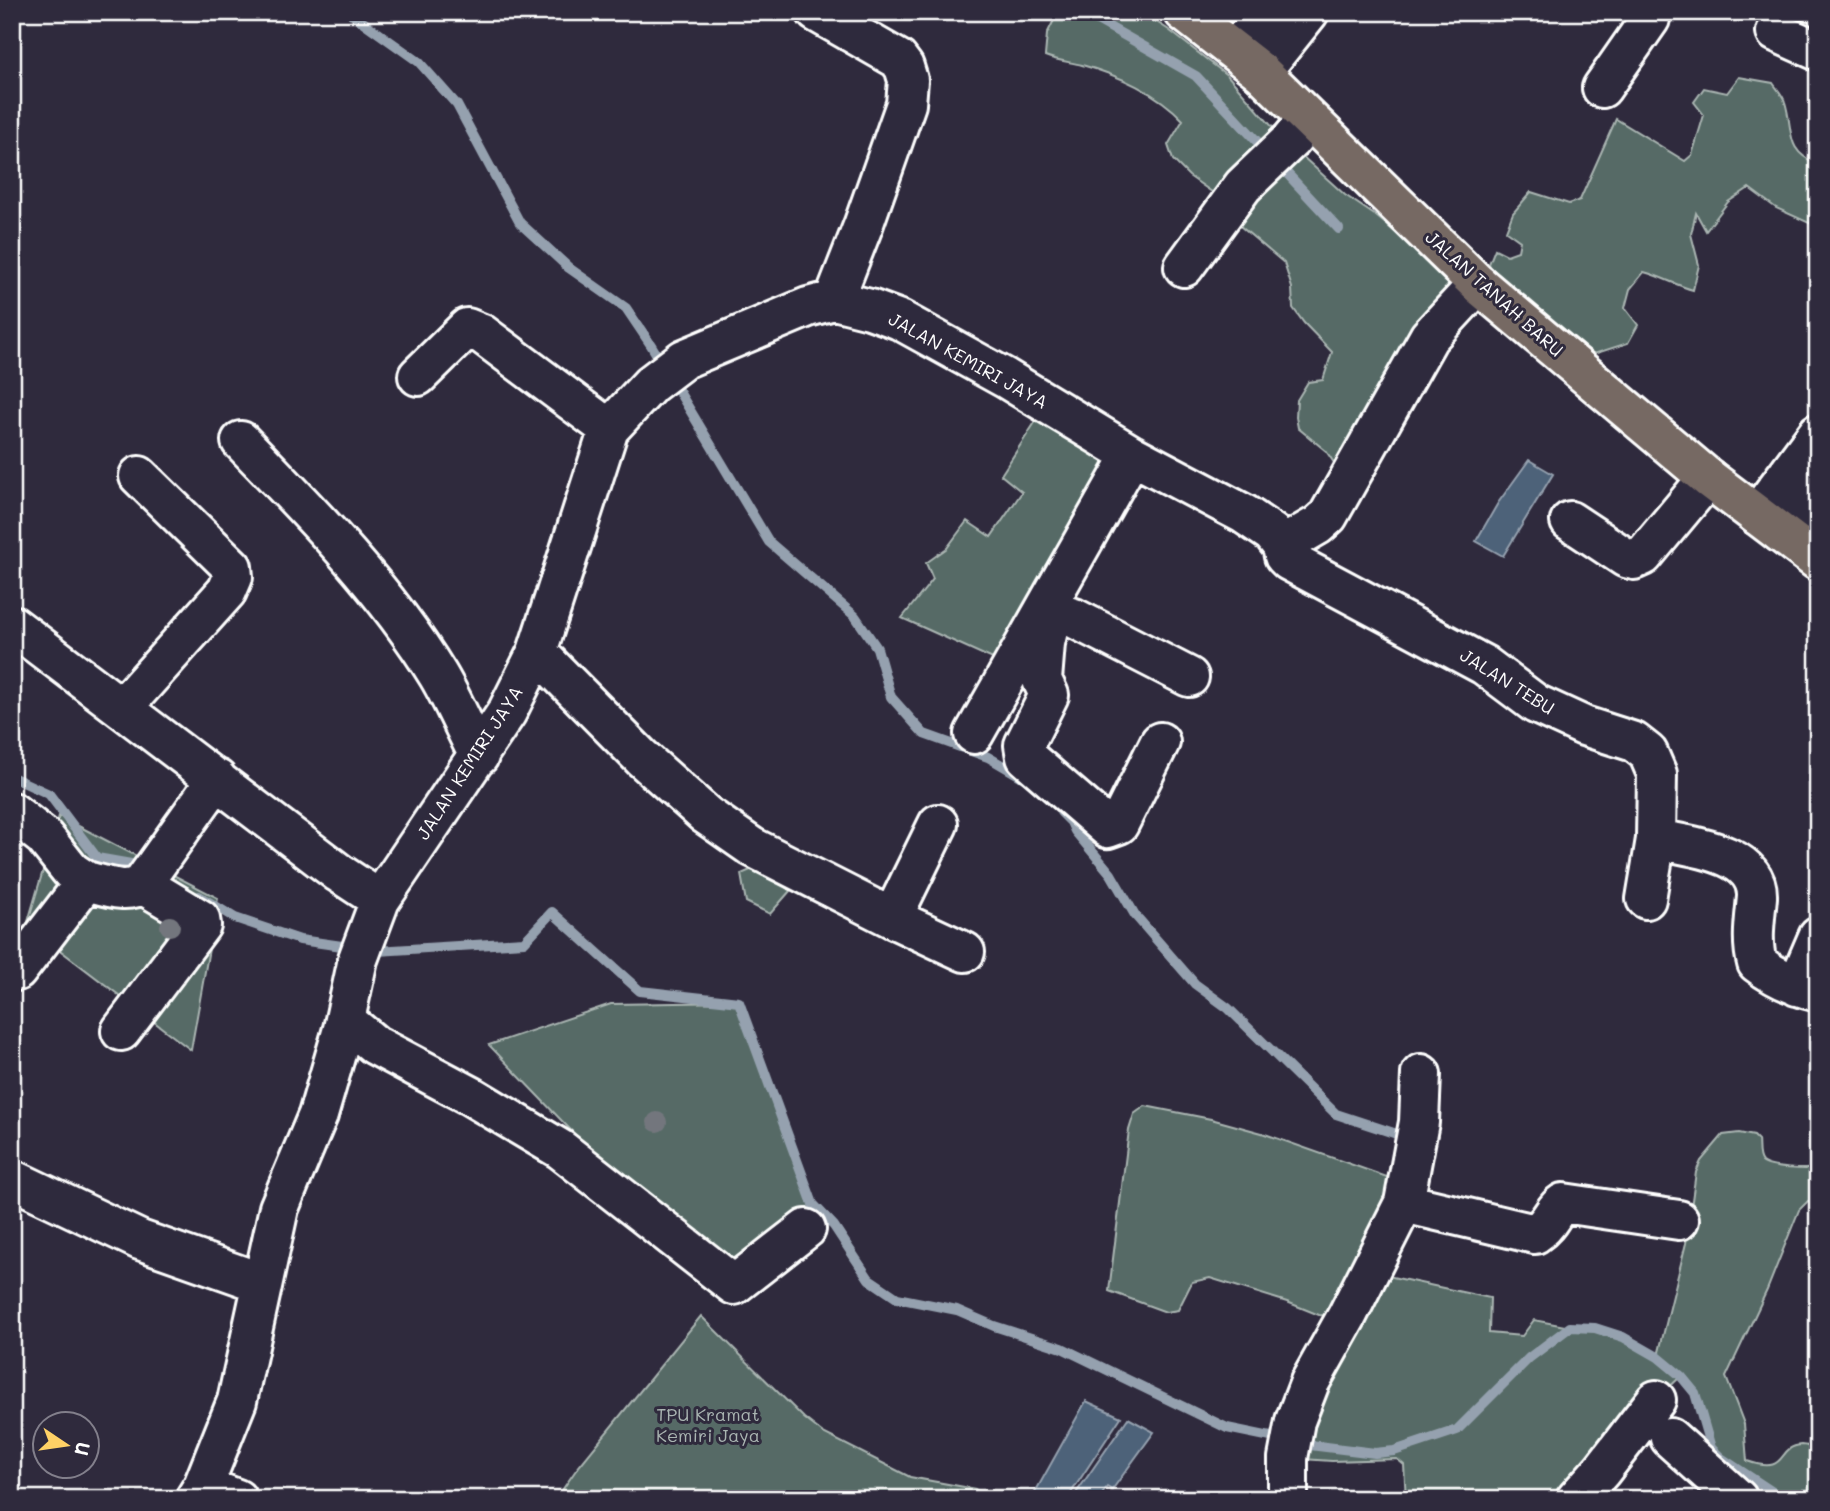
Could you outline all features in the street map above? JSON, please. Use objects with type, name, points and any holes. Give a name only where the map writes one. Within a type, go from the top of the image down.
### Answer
[{"type":"main road","name":"JALAN TANAH BARU","points":[[1184,12],[1248,61],[1300,129],[1473,288],[1702,485],[1769,524],[1818,561]]},
{"type":"street","points":[[816,12],[898,59],[908,80],[906,104],[834,300]]},
{"type":"street","points":[[1248,61],[1268,12]]},
{"type":"street","points":[[1248,61],[1309,12]]},
{"type":"street","points":[[1602,88],[1650,19],[1651,12]]},
{"type":"street","points":[[1776,32],[1818,51]]},
{"type":"street","points":[[1184,267],[1244,186],[1300,129]]},
{"type":"street","points":[[1282,546],[1328,516],[1429,337],[1473,288]]},
{"type":"street","name":"JALAN KEMIRI JAYA","points":[[212,1494],[237,1401],[279,1208],[354,1032],[362,948],[380,900],[507,712],[537,652],[609,429],[652,384],[684,359],[808,307],[834,300],[870,309],[900,320],[1005,378],[1132,455],[1244,514],[1272,533],[1282,546]]},
{"type":"street","points":[[418,376],[467,328],[482,334],[542,382],[609,429]]},
{"type":"street","points":[[1769,524],[1818,433]]},
{"type":"street","points":[[241,441],[346,551],[415,640],[439,677],[479,756]]},
{"type":"street","points":[[974,734],[1132,455]]},
{"type":"street","points":[[122,708],[227,591],[233,577],[232,567],[139,476]]},
{"type":"street","points":[[1769,524],[1818,482]]},
{"type":"street","points":[[1570,521],[1626,558],[1634,560],[1643,556],[1702,485]]},
{"type":"street","name":"JALAN TEBU","points":[[1282,546],[1284,556],[1289,561],[1484,665],[1536,704],[1584,726],[1634,742],[1648,753],[1657,774],[1657,839],[1646,899]]},
{"type":"street","points":[[1046,609],[1074,618],[1189,677]]},
{"type":"street","points":[[1046,609],[1049,626],[1042,680],[1049,695],[1024,745],[1026,757],[1108,828],[1119,824],[1160,742]]},
{"type":"street","points":[[12,625],[339,873],[380,900]]},
{"type":"street","points":[[537,652],[642,758],[706,815],[752,847],[965,952]]},
{"type":"street","points":[[12,812],[44,836],[71,871],[86,881],[127,890],[135,889],[149,875],[217,779]]},
{"type":"street","points":[[892,918],[938,824]]},
{"type":"street","points":[[1657,839],[1736,859],[1751,874],[1757,892],[1754,937],[1757,963],[1775,976],[1807,989],[1818,937]]},
{"type":"street","points":[[121,1031],[201,925],[200,919],[149,875]]},
{"type":"street","points":[[17,971],[86,881]]},
{"type":"street","points":[[354,1032],[560,1149],[734,1285],[806,1229]]},
{"type":"street","points":[[1288,1499],[1288,1458],[1295,1421],[1310,1381],[1347,1316],[1404,1203],[1416,1141],[1421,1074]]},
{"type":"street","points":[[12,1179],[140,1240],[262,1283]]},
{"type":"street","points":[[1404,1203],[1535,1234],[1546,1227],[1558,1206],[1563,1203],[1679,1220]]},
{"type":"street","points":[[1576,1499],[1656,1400]]},
{"type":"street","points":[[1670,1438],[1738,1499]]},
{"type":"green space","points":[[1058,12],[1141,12],[1169,30],[1228,76],[1281,137],[1345,195],[1376,216],[1469,293],[1347,482],[1326,451],[1298,428],[1297,400],[1308,382],[1323,380],[1332,352],[1293,308],[1292,288],[1284,263],[1233,220],[1219,197],[1189,176],[1173,160],[1168,145],[1183,120],[1173,110],[1150,93],[1123,80],[1096,69],[1045,56],[1047,34]]},
{"type":"green space","points":[[1739,77],[1773,83],[1783,97],[1795,146],[1807,159],[1818,164],[1818,227],[1776,208],[1749,188],[1728,202],[1706,231],[1696,213],[1691,234],[1699,265],[1693,290],[1644,272],[1630,289],[1625,308],[1638,325],[1628,343],[1594,354],[1538,309],[1505,298],[1489,264],[1495,249],[1507,255],[1518,251],[1520,241],[1506,231],[1513,213],[1531,192],[1569,204],[1580,200],[1616,119],[1685,161],[1692,155],[1704,115],[1694,102],[1704,88],[1727,93]]},
{"type":"green space","points":[[1047,404],[1132,455],[995,660],[902,618],[933,579],[926,563],[947,548],[967,521],[991,537],[1022,492],[1001,475]]},
{"type":"green space","points":[[59,816],[218,898],[191,1050],[27,925]]},
{"type":"green space","points":[[760,866],[790,891],[770,914],[746,902],[741,874]]},
{"type":"green space","points":[[739,1002],[813,1204],[712,1277],[489,1045],[611,1004]]},
{"type":"green space","points":[[1145,1106],[1211,1119],[1262,1133],[1407,1184],[1369,1272],[1490,1298],[1489,1333],[1522,1336],[1534,1320],[1570,1327],[1595,1328],[1623,1337],[1658,1356],[1686,1243],[1696,1172],[1701,1161],[1723,1135],[1739,1133],[1754,1136],[1758,1140],[1760,1160],[1766,1164],[1789,1168],[1818,1168],[1818,1203],[1808,1201],[1799,1210],[1767,1290],[1726,1377],[1744,1424],[1747,1461],[1770,1465],[1776,1463],[1793,1447],[1801,1445],[1818,1448],[1818,1499],[1783,1499],[1721,1458],[1711,1448],[1695,1393],[1681,1376],[1656,1400],[1576,1499],[1406,1499],[1404,1465],[1397,1459],[1332,1461],[1288,1458],[1346,1316],[1319,1315],[1210,1278],[1192,1282],[1178,1310],[1166,1312],[1109,1291],[1129,1130],[1134,1114]]},
{"type":"green space","name":"TPU Kramat Kemiri Jaya","points":[[701,1316],[804,1418],[823,1433],[910,1477],[975,1489],[989,1499],[556,1499],[576,1470]]},
{"type":"water","points":[[1529,460],[1553,474],[1503,556],[1476,541],[1498,503]]},
{"type":"water","points":[[1086,1401],[1121,1417],[1067,1499],[1039,1499],[1033,1496]]},
{"type":"water","points":[[1128,1418],[1154,1432],[1112,1490],[1107,1487],[1099,1499],[1072,1499]]},
{"type":"waterway","points":[[349,12],[419,62],[457,105],[520,223],[569,268],[626,308],[769,542],[855,616],[877,648],[891,697],[924,734],[988,757],[1024,778]]},
{"type":"waterway","points":[[1083,12],[1196,76],[1339,229]]},
{"type":"waterway","points":[[12,777],[49,794],[97,858],[144,869]]},
{"type":"waterway","points":[[1061,812],[1111,874],[1135,915],[1195,984],[1228,1008],[1336,1114],[1409,1138]]},
{"type":"waterway","points":[[199,896],[235,918],[300,940],[377,951],[524,942],[552,912],[640,991],[739,1002],[813,1204],[834,1226],[869,1279],[897,1298],[957,1310],[994,1326],[1062,1348],[1227,1428],[1310,1445],[1375,1453],[1394,1451],[1457,1430],[1529,1358],[1570,1327],[1595,1328],[1623,1337],[1658,1357],[1681,1376],[1695,1393],[1711,1448],[1721,1458],[1783,1499]]}]
